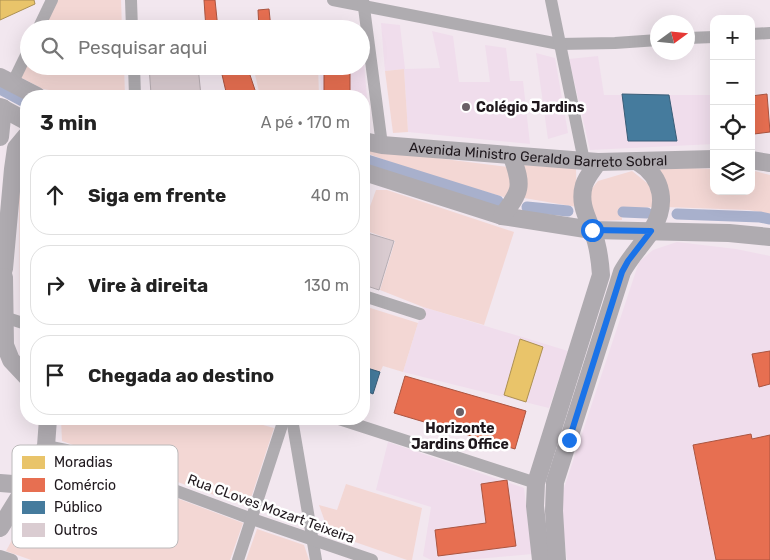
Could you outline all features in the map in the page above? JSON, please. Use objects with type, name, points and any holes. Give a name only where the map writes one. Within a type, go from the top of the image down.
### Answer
[{"type":"street","points":[[42,20],[52,0]]},
{"type":"street","points":[[131,0],[132,20]]},
{"type":"street","points":[[333,0],[363,2],[559,44],[650,41]]},
{"type":"street","points":[[541,560],[535,506],[536,483],[601,275],[600,262],[592,230],[582,207],[582,193],[591,162],[559,44],[551,0]]},
{"type":"street","points":[[363,2],[365,20]]},
{"type":"street","points":[[755,34],[770,33]]},
{"type":"street","points":[[695,38],[710,37]]},
{"type":"street","points":[[370,55],[382,145]]},
{"type":"street","points":[[20,62],[6,81],[25,90]]},
{"type":"street","points":[[134,75],[135,90]]},
{"type":"street","points":[[0,138],[1,108],[20,118]]},
{"type":"street","name":"Avenida Ministro Geraldo Barreto Sobral","points":[[370,142],[512,157],[591,162],[710,160]]},
{"type":"street","points":[[20,143],[16,148],[13,169],[2,272],[5,345],[12,360],[20,369]]},
{"type":"street","points":[[502,216],[519,189],[520,178],[512,157]]},
{"type":"street","points":[[755,161],[770,163]]},
{"type":"street","points":[[557,560],[554,511],[555,482],[622,272],[651,231],[659,211],[661,192],[649,169],[638,162]]},
{"type":"street","points":[[370,176],[502,216],[592,230],[729,233],[770,237]]},
{"type":"street","points":[[370,298],[420,314]]},
{"type":"street","points":[[4,317],[20,322]]},
{"type":"street","points":[[0,370],[6,368],[20,372]]},
{"type":"street","points":[[46,445],[48,425]]},
{"type":"street","points":[[238,560],[282,425]]},
{"type":"street","points":[[293,425],[316,560]]},
{"type":"street","points":[[357,425],[536,483]]},
{"type":"street","name":"Rua CLoves Mozart Teixeira","points":[[178,492],[372,560]]},
{"type":"street","points":[[0,528],[12,509]]},
{"type":"street","points":[[0,556],[12,560]]},
{"type":"shaded area","points":[[57,0],[121,0],[122,20],[48,20]]},
{"type":"shaded area","name":"Colégio Jardins","points":[[381,23],[400,25],[405,69],[440,68],[432,31],[453,36],[459,82],[490,82],[485,45],[506,48],[510,81],[523,81],[530,144],[408,132],[404,69],[385,71]]},
{"type":"shaded area","points":[[536,53],[555,58],[568,133],[548,139]]},
{"type":"shaded area","points":[[598,56],[604,95],[710,95],[710,144],[590,150],[569,59]]},
{"type":"shaded area","points":[[404,69],[408,132],[393,133],[385,71]]},
{"type":"shaded area","points":[[21,75],[124,75],[125,90],[49,90],[43,89],[20,77]]},
{"type":"shaded area","points":[[255,75],[318,75],[319,90],[259,90]]},
{"type":"shaded area","points":[[320,75],[365,75],[366,90],[321,90]]},
{"type":"shaded area","points":[[370,150],[515,168],[510,196],[504,197],[416,172],[370,154]]},
{"type":"shaded area","points":[[523,165],[576,169],[577,207],[518,197]]},
{"type":"shaded area","points":[[710,169],[710,195],[755,195],[755,171],[770,175],[770,214],[749,210],[666,207],[653,170]]},
{"type":"shaded area","points":[[632,171],[652,187],[654,207],[621,209],[622,220],[600,221],[591,214],[589,192],[598,181]]},
{"type":"shaded area","points":[[20,182],[20,311],[19,185]]},
{"type":"shaded area","points":[[376,190],[387,190],[514,232],[484,325],[423,307],[380,290],[395,241],[370,232],[370,206]]},
{"type":"shaded area","points":[[677,242],[736,249],[770,256],[770,560],[567,560],[560,500],[639,262],[653,250]]},
{"type":"shaded area","points":[[423,307],[568,351],[549,408],[403,372]]},
{"type":"shaded area","points":[[370,308],[418,323],[403,372],[383,366],[380,372],[370,369]]},
{"type":"shaded area","points":[[61,425],[263,425],[274,428],[248,507],[178,482],[178,445],[73,445],[62,441]]},
{"type":"shaded area","points":[[388,442],[524,488],[532,554],[465,560],[431,560],[423,556],[431,507],[376,490]]},
{"type":"shaded area","points":[[346,484],[422,508],[412,560],[407,560],[329,533],[319,505],[337,510]]},
{"type":"shaded area","points":[[178,499],[243,523],[230,560],[31,560],[6,551],[12,540],[12,548],[178,548]]},
{"type":"shaded area","points":[[257,529],[304,545],[309,560],[246,560]]},
{"type":"building: Moradias","points":[[0,0],[34,0],[35,4],[0,20]]},
{"type":"building: Moradias","points":[[520,339],[543,347],[526,402],[504,395]]},
{"type":"building: Comércio","points":[[204,0],[215,0],[217,20],[205,20]]},
{"type":"building: Comércio","points":[[269,9],[270,20],[259,20],[258,10]]},
{"type":"building: Comércio","points":[[222,75],[250,75],[255,90],[226,90]]},
{"type":"building: Comércio","points":[[324,75],[350,75],[350,90],[324,90]]},
{"type":"building: Comércio","points":[[767,94],[770,132],[755,134],[755,96]]},
{"type":"building: Comércio","points":[[770,351],[770,384],[759,387],[752,354]]},
{"type":"building: Comércio","name":"Horizonte Jardins Office","points":[[405,376],[526,411],[515,449],[394,413]]},
{"type":"building: Comércio","points":[[751,434],[752,439],[770,435],[770,560],[716,560],[693,445]]},
{"type":"building: Comércio","points":[[507,480],[516,546],[438,556],[435,530],[486,523],[481,484]]},
{"type":"building: Público","points":[[622,94],[669,95],[677,141],[628,141]]},
{"type":"building: Público","points":[[370,369],[380,372],[373,394],[370,393]]},
{"type":"building: Outros","points":[[150,75],[199,75],[200,90],[151,90]]},
{"type":"building: Outros","points":[[370,234],[394,241],[379,290],[370,287]]},
{"type":"waterway","points":[[0,89],[20,100]]},
{"type":"waterway","points":[[370,161],[498,201]]},
{"type":"waterway","points":[[527,207],[568,211]]},
{"type":"waterway","points":[[623,212],[647,213]]},
{"type":"waterway","points":[[677,214],[770,219]]},
{"type":"place","name":"Colégio Jardins","points":[[466,107]]},
{"type":"place","name":"Horizonte Jardins Office","points":[[460,412]]},
{"type":"route","points":[[569,440],[622,272],[651,231],[592,230]]}]
